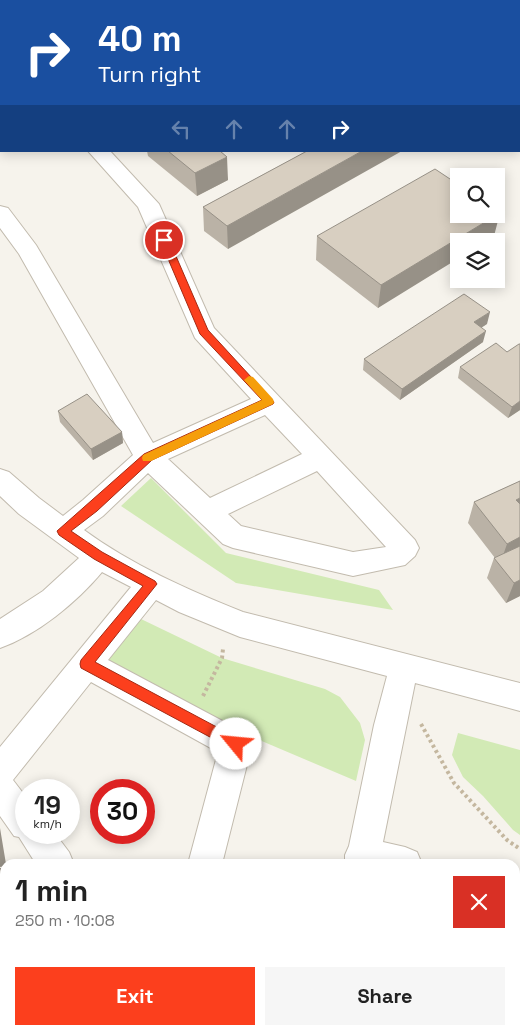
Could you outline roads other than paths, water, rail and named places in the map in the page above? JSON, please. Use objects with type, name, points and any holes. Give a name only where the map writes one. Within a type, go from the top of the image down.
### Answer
[{"type":"street","points":[[0,213],[28,250],[148,457],[233,536],[353,564],[395,557],[405,548],[204,332],[148,204],[99,152]]},
{"type":"street","points":[[63,531],[93,508],[148,457],[269,402]]},
{"type":"street","points":[[206,512],[320,457]]},
{"type":"street","points":[[0,480],[29,506],[98,556],[151,584],[240,624],[520,697]]},
{"type":"street","points":[[0,635],[50,605],[82,577],[98,556]]},
{"type":"street","points":[[0,772],[151,584]]},
{"type":"street","points":[[86,664],[236,744],[206,859]]},
{"type":"street","points":[[362,859],[404,668]]},
{"type":"street","points":[[0,789],[15,809]]},
{"type":"street","points":[[42,844],[53,859]]}]
